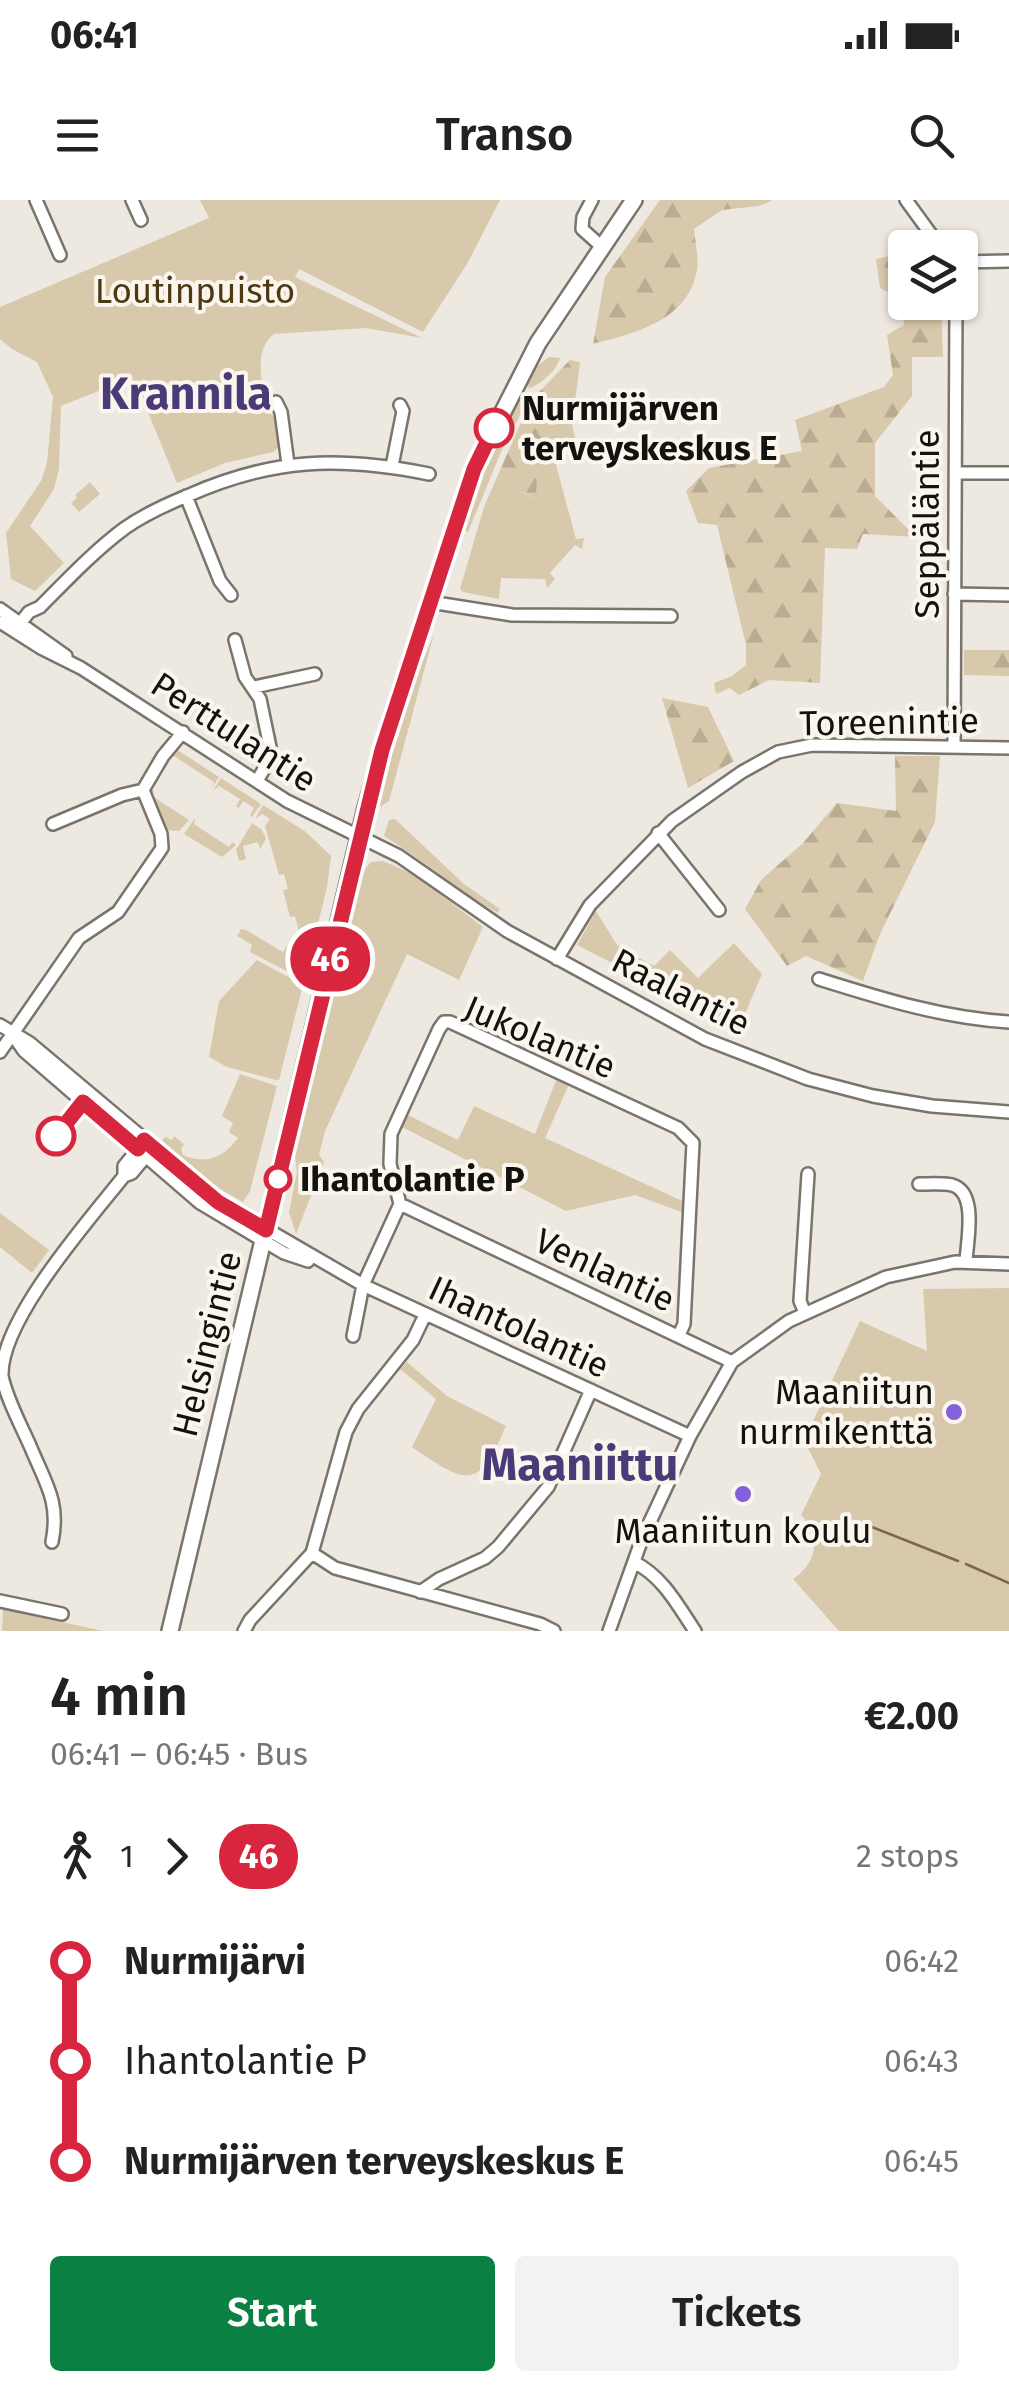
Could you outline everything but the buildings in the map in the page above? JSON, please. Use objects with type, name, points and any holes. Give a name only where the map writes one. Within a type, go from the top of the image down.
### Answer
[{"type":"main road","name":"Helsingintie","points":[[170,1631],[387,734],[482,452],[538,343],[634,200]]},
{"type":"street","points":[[36,200],[60,255]]},
{"type":"street","points":[[132,200],[140,220]]},
{"type":"street","points":[[592,200],[582,229],[601,246]]},
{"type":"street","points":[[906,200],[928,230]]},
{"type":"street","points":[[978,262],[1009,261]]},
{"type":"street","name":"Seppäläntie","points":[[954,746],[956,320]]},
{"type":"street","points":[[276,402],[281,412],[288,464]]},
{"type":"street","points":[[392,466],[403,411],[400,405]]},
{"type":"street","points":[[23,630],[29,612],[40,607],[126,528],[186,496],[232,478],[288,464],[341,461],[429,474]]},
{"type":"street","points":[[955,473],[1009,473]]},
{"type":"street","points":[[186,496],[220,582],[231,595]]},
{"type":"street","points":[[954,594],[1009,595]]},
{"type":"street","points":[[430,602],[512,615],[671,616]]},
{"type":"street","name":"Perttulantie","points":[[0,609],[23,630],[257,781],[316,818],[360,838]]},
{"type":"street","name":"Perttulantie","points":[[0,622],[23,630]]},
{"type":"street","points":[[235,640],[245,677],[260,699],[270,747],[267,764],[257,781]]},
{"type":"street","points":[[254,687],[314,674]]},
{"type":"street","points":[[53,824],[143,790],[179,730]]},
{"type":"street","name":"Toreenintie","points":[[557,959],[590,906],[658,833],[710,792],[759,761],[788,748],[812,745],[1009,748]]},
{"type":"street","points":[[0,1052],[79,938],[118,912],[162,848],[161,834],[143,790]]},
{"type":"street","points":[[658,833],[720,910]]},
{"type":"street","name":"Raalantie","points":[[360,838],[408,861],[488,920],[705,1039],[808,1079],[873,1096],[932,1106],[1009,1112]]},
{"type":"street","points":[[820,979],[908,1007],[971,1020],[1009,1022]]},
{"type":"street","name":"Jukolantie","points":[[400,1204],[390,1164],[391,1134],[439,1028],[450,1022],[678,1128],[693,1143],[684,1324],[679,1335]]},
{"type":"street","name":"Ihantolantie","points":[[0,1025],[30,1043],[142,1149],[265,1235],[425,1315],[690,1436]]},
{"type":"street","points":[[52,1542],[56,1510],[9,1396],[2,1361],[21,1308],[124,1176],[124,1166],[142,1149]]},
{"type":"street","points":[[804,1313],[800,1301],[808,1174]]},
{"type":"street","points":[[918,1184],[962,1190],[968,1201],[966,1261]]},
{"type":"street","points":[[353,1336],[362,1285],[400,1204]]},
{"type":"street","name":"Venlantie","points":[[400,1204],[732,1362]]},
{"type":"street","points":[[609,1631],[634,1562],[690,1436],[732,1362],[804,1313],[886,1277],[966,1261],[1009,1264]]},
{"type":"street","points":[[244,1631],[312,1553],[346,1432],[358,1409],[412,1340],[425,1315]]},
{"type":"street","points":[[420,1592],[498,1547],[548,1487],[591,1390]]},
{"type":"street","points":[[312,1553],[336,1568],[554,1631]]},
{"type":"street","points":[[634,1562],[661,1581],[695,1631]]},
{"type":"street","points":[[0,1601],[62,1614]]},
{"type":"green space","name":"Loutinpuisto","points":[[200,200],[500,200],[467,264],[423,332],[299,269],[295,277],[422,338],[366,328],[274,334],[267,341],[261,360],[267,412],[274,416],[278,448],[273,452],[225,463],[177,483],[131,378],[61,406],[59,469],[54,489],[30,526],[64,563],[35,591],[11,579],[6,533],[41,481],[47,463],[53,397],[37,362],[0,339],[0,307],[209,218]]},
{"type":"green space","points":[[660,200],[773,200],[759,206],[722,210],[694,229],[697,270],[683,302],[642,329],[593,344],[605,277]]},
{"type":"green space","points":[[888,257],[888,292],[880,288],[876,259]]},
{"type":"green space","points":[[904,320],[942,320],[943,357],[912,357],[912,396],[875,443],[875,496],[916,537],[863,534],[857,549],[825,548],[820,683],[769,680],[739,695],[730,688],[716,694],[714,683],[746,665],[746,645],[717,525],[698,523],[686,491],[709,468],[802,451],[795,420],[884,387],[893,375],[887,335],[904,325]]},
{"type":"green space","points":[[549,357],[560,358],[552,372],[530,388],[524,384],[533,369]]},
{"type":"green space","points":[[570,360],[580,362],[572,425],[538,443],[536,498],[513,489],[484,507],[538,393]]},
{"type":"green space","points":[[521,390],[529,398],[501,452],[468,532],[465,531],[489,453]]},
{"type":"green space","points":[[572,425],[576,441],[552,450],[576,539],[584,538],[582,549],[575,545],[550,573],[555,579],[547,588],[545,579],[501,578],[499,599],[463,592],[460,589],[484,507],[513,489],[535,498],[538,443]]},
{"type":"green space","points":[[90,482],[100,494],[79,512],[71,503]]},
{"type":"green space","points":[[434,634],[389,801],[378,808],[406,702]]},
{"type":"green space","points":[[964,650],[1009,650],[1009,676],[964,675]]},
{"type":"green space","points":[[662,698],[708,707],[734,761],[688,788]]},
{"type":"green space","points":[[176,749],[219,777],[212,788],[214,782],[174,756],[168,760]]},
{"type":"green space","points":[[895,756],[940,756],[935,822],[880,934],[863,981],[806,956],[787,966],[745,909],[761,880],[803,843],[837,803],[896,811]]},
{"type":"green space","points":[[221,778],[261,804],[252,817],[254,808],[243,801],[239,808],[236,806],[240,799],[219,786],[213,791]]},
{"type":"green space","points":[[149,791],[154,791],[152,796],[189,820],[179,831],[164,830]]},
{"type":"green space","points":[[263,805],[306,832],[331,856],[306,973],[300,978],[250,952],[252,945],[237,936],[241,929],[246,930],[283,952],[299,932],[295,916],[290,917],[283,890],[288,889],[284,874],[279,875],[265,826],[270,819],[262,814],[255,819]]},
{"type":"green space","points":[[195,818],[194,824],[229,847],[233,842],[236,845],[222,857],[184,834]]},
{"type":"green space","points":[[395,819],[464,884],[500,909],[498,913],[384,836],[389,820]]},
{"type":"green space","points":[[252,823],[266,839],[260,849],[258,842],[243,846],[246,859],[239,861],[236,850]]},
{"type":"green space","points":[[383,861],[415,875],[483,927],[459,980],[407,954],[325,1131],[319,1155],[324,1162],[296,1234],[289,1212],[297,1172],[294,1146],[335,970],[345,948],[365,869],[371,862]]},
{"type":"green space","points":[[596,911],[617,945],[654,966],[670,950],[698,978],[734,943],[762,974],[739,1028],[577,945]]},
{"type":"green space","points":[[257,960],[303,985],[279,1080],[227,1067],[209,1057],[219,1001]]},
{"type":"green space","points":[[240,1074],[277,1086],[250,1191],[243,1202],[213,1185],[161,1141],[166,1137],[172,1140],[174,1136],[184,1144],[183,1155],[199,1159],[214,1158],[226,1150],[238,1138],[229,1132],[233,1123],[222,1116]]},
{"type":"green space","points":[[557,1078],[569,1084],[545,1138],[689,1204],[687,1214],[635,1195],[566,1211],[402,1127],[406,1114],[458,1140],[474,1106],[535,1134]]},
{"type":"green space","points":[[0,1213],[49,1250],[32,1273],[0,1247]]},
{"type":"green space","points":[[1009,1288],[1009,1631],[839,1631],[793,1579],[812,1557],[812,1532],[801,1515],[821,1474],[804,1440],[860,1321],[927,1351],[923,1289]]},
{"type":"green space","points":[[407,1362],[447,1396],[506,1426],[488,1462],[479,1471],[458,1474],[412,1447],[436,1399],[400,1369]]},
{"type":"green space","points":[[3,1609],[103,1631],[2,1631]]},
{"type":"waterway","points":[[867,1525],[958,1561]]},
{"type":"waterway","points":[[966,1564],[1009,1583]]},
{"type":"bus line","name":"46","points":[[56,1136],[83,1102],[138,1149],[144,1140],[218,1202],[266,1230],[382,750],[474,469],[494,428]]},
{"type":"place","name":"Nurmijärven terveyskeskus E","points":[[494,428]]},
{"type":"place","name":"Ihantolantie P","points":[[278,1179]]},
{"type":"place","name":"Maaniitun nurmikenttä","points":[[954,1412]]},
{"type":"place","name":"Maaniitun koulu","points":[[743,1494]]},
{"type":"district","name":"Krannila","points":[[186,393]]},
{"type":"district","name":"Maaniittu","points":[[580,1464]]}]
